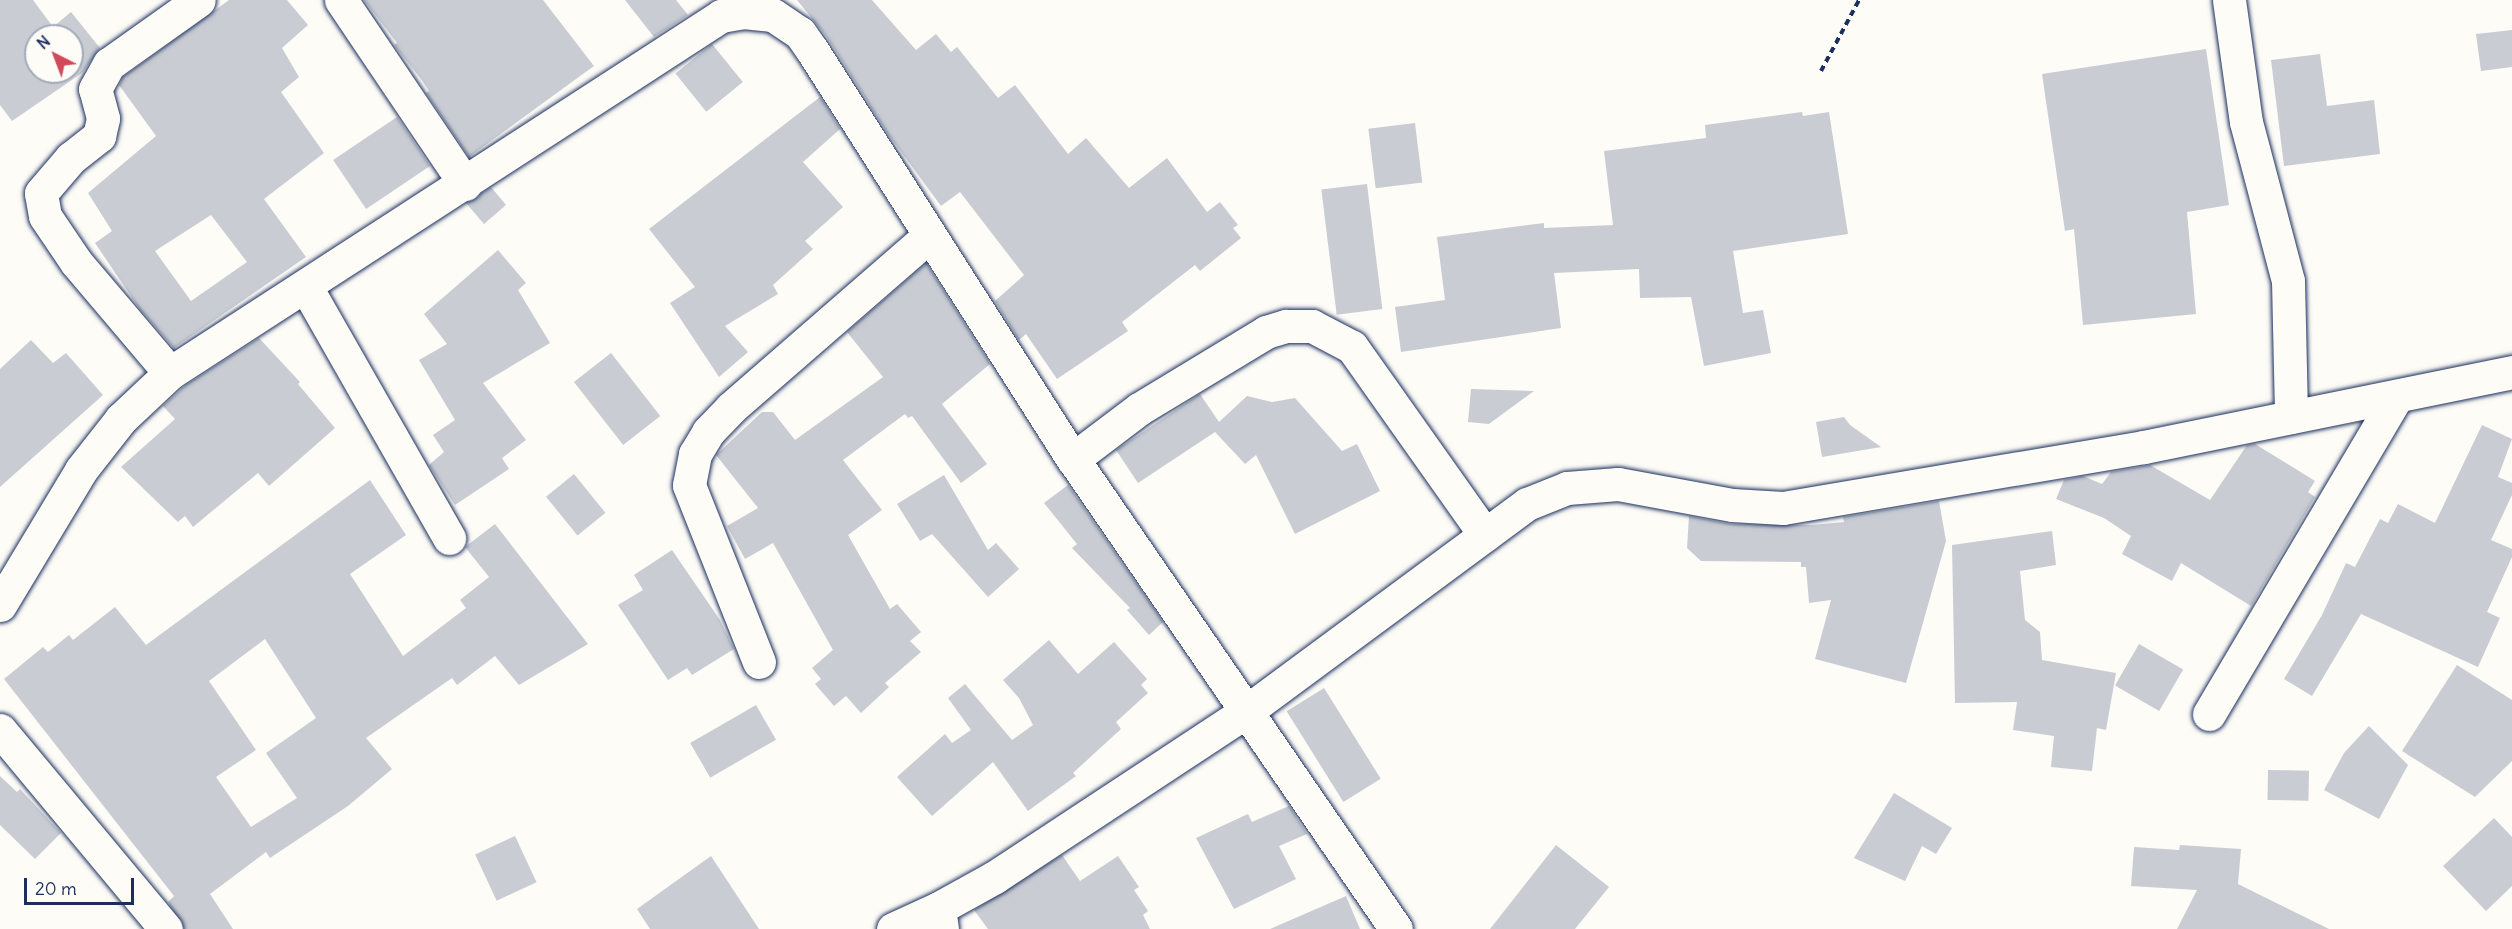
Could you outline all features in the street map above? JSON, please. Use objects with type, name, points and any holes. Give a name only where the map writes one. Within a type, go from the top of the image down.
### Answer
[{"type":"street","points":[[170,373],[76,262],[45,216],[41,193],[71,158],[99,136],[103,118],[95,89],[109,64],[200,0]]},
{"type":"street","points":[[341,0],[465,184]]},
{"type":"street","points":[[2229,0],[2246,122],[2288,281],[2291,417]]},
{"type":"street","points":[[0,605],[81,470],[121,419],[170,373],[721,16],[769,8],[800,33],[1072,459],[1396,929]]},
{"type":"street","points":[[759,662],[689,485],[695,454],[708,432],[731,408],[929,236]]},
{"type":"street","points":[[306,287],[449,538]]},
{"type":"street","points":[[1072,459],[1139,409],[1266,332],[1286,326],[1312,326],[1352,347],[1485,535]]},
{"type":"street","points":[[893,929],[941,918],[995,877],[1247,711],[1527,504],[1567,488],[1618,484],[1732,505],[1782,508],[2024,468],[2512,372]]},
{"type":"street","points":[[2209,714],[2397,396]]},
{"type":"street","points":[[0,730],[166,929]]},
{"type":"path","points":[[1821,71],[1859,0]]},
{"type":"building","points":[[0,0],[33,0],[51,24],[24,24],[24,84],[66,84],[12,121],[0,105]]},
{"type":"building","points":[[229,0],[287,0],[308,25],[282,48],[299,77],[281,92],[324,153],[264,199],[306,257],[174,348],[139,308],[95,243],[112,231],[88,193],[156,136],[119,85],[123,77]],"holes":[[[211,215],[247,262],[191,301],[155,251]]]},
{"type":"building","points":[[364,0],[543,0],[594,66],[469,157],[426,93],[429,91],[421,79],[394,45],[397,43]]},
{"type":"building","points":[[625,0],[676,0],[688,15],[654,37]]},
{"type":"building","points":[[797,0],[872,0],[916,50],[936,34],[951,52],[957,47],[998,98],[1015,85],[1068,154],[1086,138],[1129,188],[1167,158],[1207,212],[1220,202],[1238,225],[1233,228],[1241,238],[1200,271],[1195,265],[1122,322],[1128,331],[1057,379],[1026,334],[1019,340],[995,301],[1024,275],[960,192],[941,206],[888,134],[827,37]]},
{"type":"building","points":[[71,12],[81,24],[57,24]]},
{"type":"building","points":[[84,28],[100,48],[84,70]]},
{"type":"building","points":[[2512,30],[2512,67],[2481,71],[2476,34]]},
{"type":"building","points":[[712,44],[743,82],[706,112],[675,74]]},
{"type":"building","points":[[2206,49],[2229,205],[2187,212],[2196,314],[2083,325],[2074,229],[2065,231],[2042,74]]},
{"type":"building","points":[[2320,54],[2327,106],[2374,100],[2380,154],[2284,166],[2271,60]]},
{"type":"building","points":[[820,97],[840,129],[803,162],[843,207],[805,241],[813,249],[773,285],[778,294],[725,326],[748,352],[719,377],[670,303],[695,287],[649,229]]},
{"type":"building","points":[[1802,112],[1803,116],[1829,112],[1848,234],[1733,251],[1743,313],[1763,310],[1771,353],[1704,366],[1691,297],[1640,298],[1639,269],[1554,273],[1561,328],[1401,352],[1395,307],[1445,300],[1437,237],[1544,223],[1544,228],[1613,225],[1604,151],[1706,138],[1705,125]]},
{"type":"building","points":[[397,117],[430,166],[366,209],[333,160]]},
{"type":"building","points":[[1415,123],[1422,183],[1376,188],[1368,129]]},
{"type":"building","points":[[1367,184],[1382,309],[1337,315],[1321,190]]},
{"type":"building","points":[[491,187],[506,205],[484,224],[466,203]]},
{"type":"building","points":[[498,250],[526,283],[518,290],[550,343],[483,383],[526,440],[502,458],[509,469],[455,505],[429,465],[444,452],[433,435],[455,420],[419,360],[447,344],[424,314]]},
{"type":"building","points":[[926,263],[990,364],[942,404],[987,464],[961,483],[912,416],[908,418],[905,414],[843,460],[882,510],[848,535],[890,609],[897,604],[921,632],[910,641],[921,652],[885,683],[889,687],[861,713],[846,696],[834,706],[815,684],[821,679],[812,668],[833,650],[773,543],[745,559],[727,526],[758,508],[716,455],[762,412],[773,412],[795,440],[883,377],[847,332]]},
{"type":"building","points":[[259,338],[300,382],[298,384],[335,428],[269,486],[258,473],[193,527],[185,516],[178,522],[121,467],[175,419],[163,406],[186,385]]},
{"type":"building","points":[[31,340],[53,363],[66,353],[103,395],[0,487],[0,369]]},
{"type":"building","points":[[611,353],[660,416],[623,445],[574,382]]},
{"type":"building","points":[[1471,389],[1534,391],[1489,424],[1468,422]]},
{"type":"building","points":[[1200,394],[1219,422],[1247,396],[1272,402],[1295,398],[1342,451],[1357,444],[1380,491],[1295,534],[1256,455],[1245,464],[1215,432],[1138,483],[1116,450]]},
{"type":"building","points":[[1844,417],[1850,425],[1881,447],[1822,457],[1816,422]]},
{"type":"building","points":[[2482,425],[2512,439],[2498,477],[2512,483],[2512,495],[2491,540],[2512,549],[2512,557],[2487,612],[2500,618],[2478,667],[2361,614],[2312,696],[2284,679],[2322,615],[2346,563],[2355,567],[2380,519],[2388,523],[2398,504],[2435,523]]},
{"type":"building","points":[[2255,444],[2315,481],[2308,492],[2315,497],[2251,606],[2181,563],[2172,581],[2122,554],[2131,536],[2104,518],[2056,499],[2064,480],[2083,476],[2102,484],[2111,472],[2150,465],[2210,500],[2247,445]]},
{"type":"building","points":[[574,474],[605,513],[577,536],[546,497]]},
{"type":"building","points":[[944,475],[988,550],[996,543],[1019,569],[988,597],[932,534],[920,541],[897,504]]},
{"type":"building","points":[[370,480],[406,535],[350,574],[403,656],[466,608],[460,600],[489,577],[465,547],[495,524],[588,644],[519,685],[495,656],[457,685],[452,678],[366,738],[392,769],[348,806],[270,858],[266,852],[210,894],[233,929],[184,929],[168,902],[174,896],[4,679],[43,647],[48,652],[69,635],[73,640],[115,607],[146,645]],"holes":[[[265,639],[316,718],[266,753],[297,798],[251,827],[216,777],[256,750],[209,681]]]},
{"type":"building","points":[[1068,485],[1163,622],[1149,635],[1127,610],[1130,608],[1072,548],[1077,544],[1044,503]]},
{"type":"building","points":[[1939,501],[1946,541],[1906,683],[1815,659],[1831,600],[1809,603],[1806,567],[1801,567],[1801,562],[1701,561],[1687,548],[1689,516],[1731,524],[1812,525],[1844,522],[1843,517]]},
{"type":"building","points":[[2052,531],[2056,565],[2020,571],[2025,620],[2040,632],[2042,660],[2116,673],[2106,730],[2097,728],[2092,771],[2051,767],[2054,736],[2013,730],[2017,702],[1955,703],[1952,545]]},
{"type":"building","points":[[672,550],[720,620],[734,649],[692,675],[687,668],[668,680],[618,605],[643,590],[634,575]]},
{"type":"building","points":[[1049,640],[1078,674],[1114,642],[1147,679],[1141,685],[1148,693],[1116,722],[1121,729],[1073,773],[1076,776],[1028,811],[993,762],[932,816],[897,777],[945,734],[952,743],[971,730],[948,698],[965,684],[1012,740],[1033,725],[1019,698],[1003,680]]},
{"type":"building","points":[[2139,644],[2183,670],[2159,711],[2115,686]]},
{"type":"building","points":[[2457,665],[2512,700],[2512,761],[2475,797],[2402,751]]},
{"type":"building","points":[[1324,688],[1381,779],[1343,802],[1287,711]]},
{"type":"building","points":[[756,705],[776,740],[710,778],[690,743]]},
{"type":"building","points":[[2369,726],[2408,765],[2379,819],[2324,790],[2344,753]]},
{"type":"building","points":[[2268,770],[2309,771],[2308,801],[2267,800]]},
{"type":"building","points":[[0,776],[17,792],[20,789],[61,833],[35,859],[0,825]]},
{"type":"building","points":[[1894,793],[1952,828],[1936,854],[1922,846],[1905,881],[1854,858]]},
{"type":"building","points":[[1289,806],[1307,834],[1279,846],[1296,879],[1234,909],[1196,838],[1248,814],[1252,822]]},
{"type":"building","points":[[2494,818],[2512,837],[2512,886],[2486,911],[2443,866]]},
{"type":"building","points":[[515,836],[537,882],[497,901],[475,855]]},
{"type":"building","points":[[1556,845],[1609,887],[1575,929],[1490,929]]},
{"type":"building","points":[[2180,845],[2241,849],[2238,884],[2329,929],[2177,929],[2197,890],[2131,886],[2134,847],[2179,850]]},
{"type":"building","points":[[1062,855],[1080,881],[1118,856],[1139,887],[1134,890],[1148,911],[1143,915],[1150,929],[988,929],[974,910]]},
{"type":"building","points":[[711,856],[759,929],[650,929],[637,909]]},
{"type":"building","points":[[1346,896],[1360,929],[1270,929]]}]
